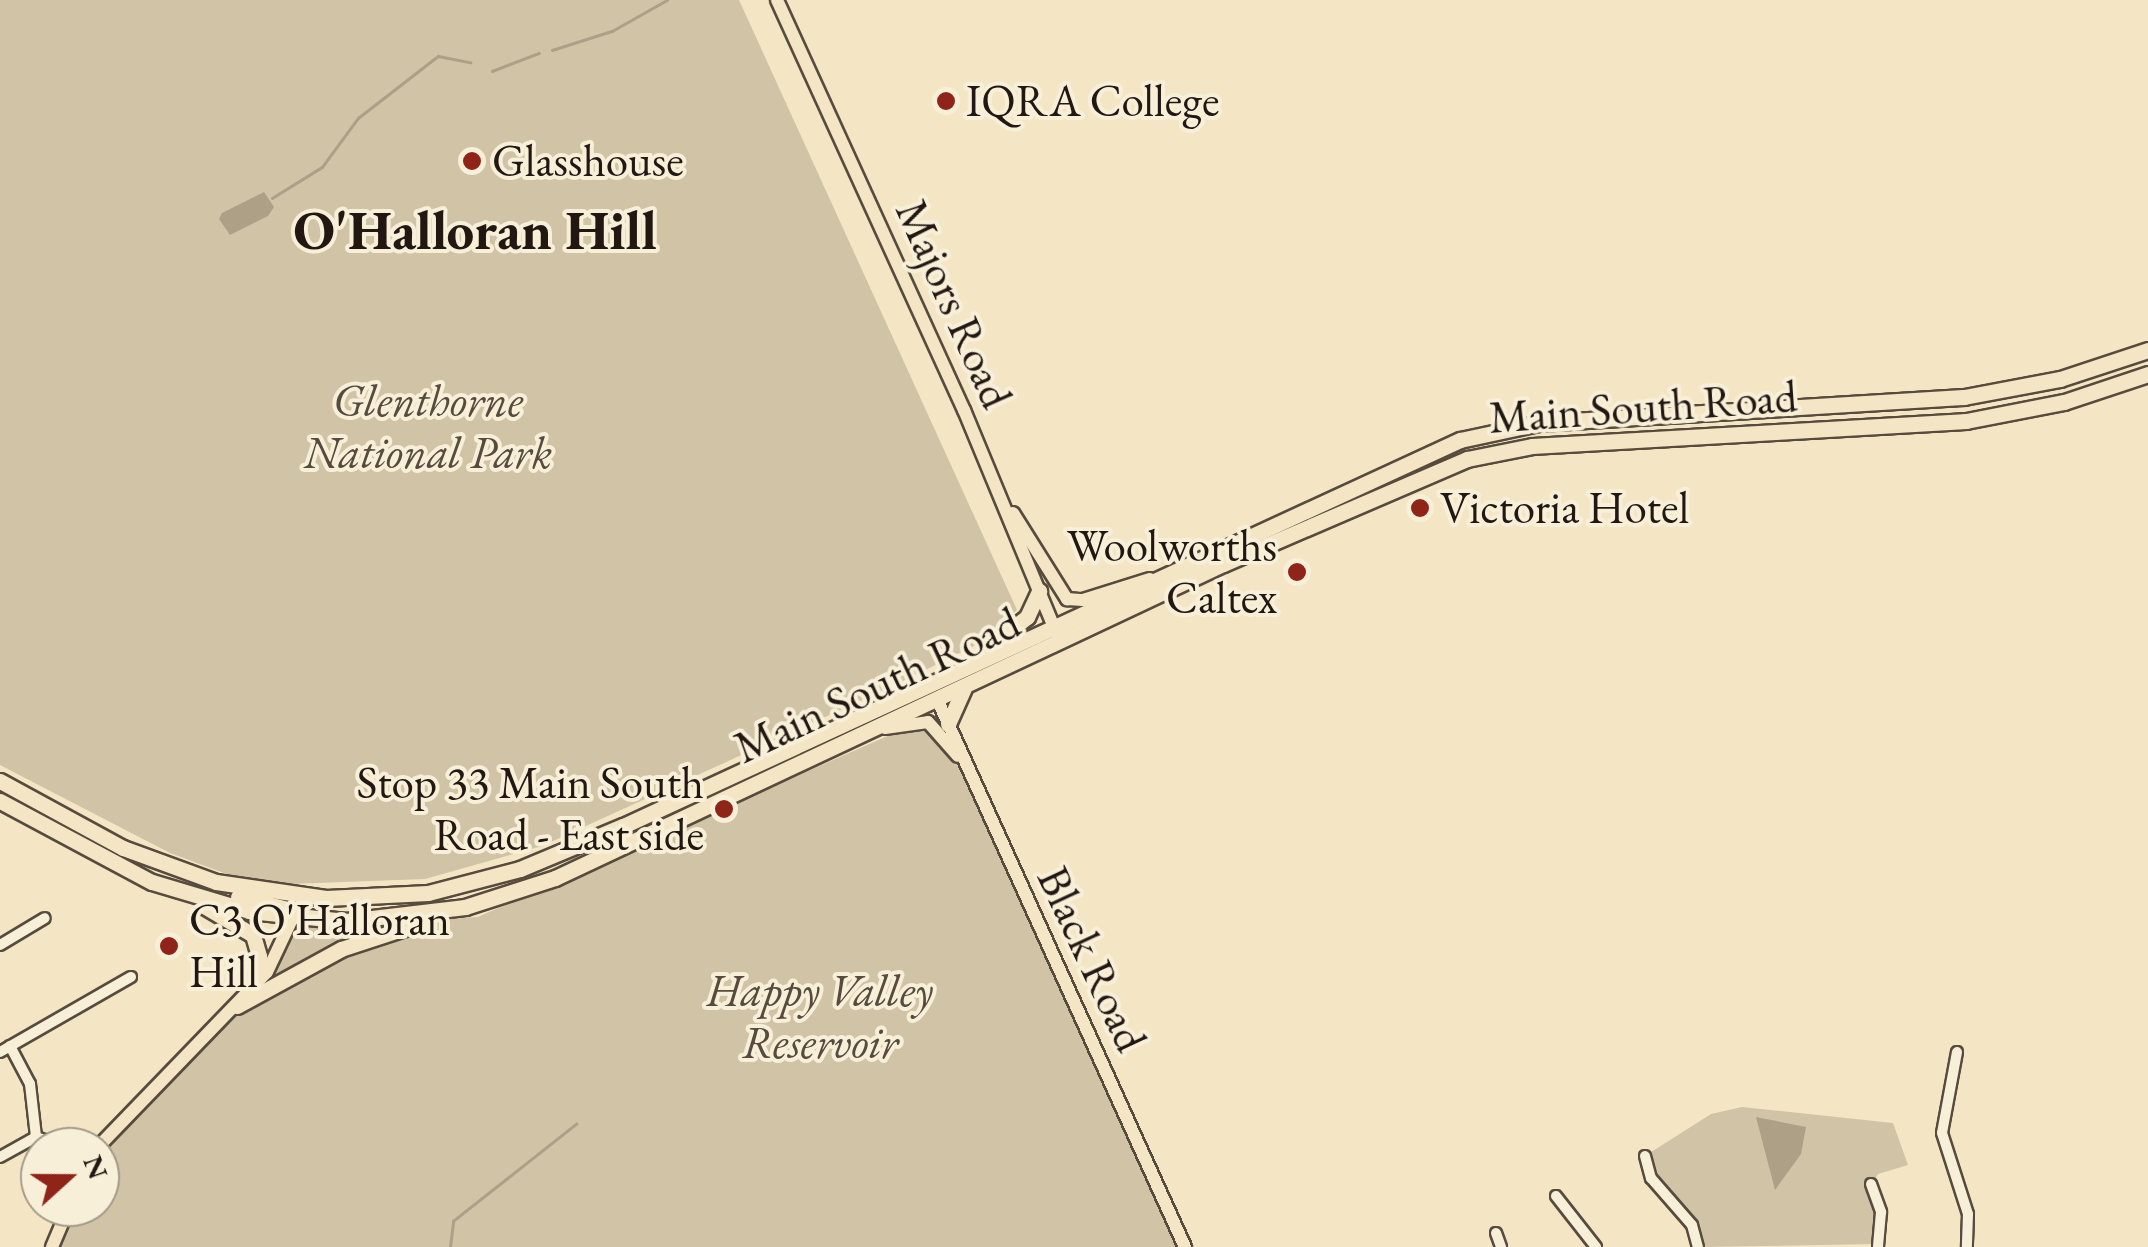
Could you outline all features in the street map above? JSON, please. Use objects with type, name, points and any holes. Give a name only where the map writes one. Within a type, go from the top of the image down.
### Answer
[{"type":"highway","name":"Main South Road","points":[[0,801],[114,865],[188,896],[292,920],[389,919],[464,908],[555,878],[869,731],[966,685],[1152,579],[1460,440],[1538,423],[1964,398],[2060,379],[2148,350]]},
{"type":"highway","name":"Main South Road","points":[[0,781],[168,866],[216,882],[305,897],[428,893],[520,869],[953,670],[1057,633],[1467,459],[1532,446],[1966,422],[2064,402],[2148,374]]},
{"type":"highway","points":[[1964,398],[1966,422]]},
{"type":"highway","points":[[1377,475],[1459,450],[1467,459]]},
{"type":"highway","points":[[953,670],[1027,617],[1039,591]]},
{"type":"highway","points":[[929,682],[937,699]]},
{"type":"highway","points":[[948,724],[966,685]]},
{"type":"highway","points":[[168,866],[213,890],[282,908],[292,920],[305,897]]},
{"type":"highway","points":[[188,896],[253,935],[259,956],[255,986]]},
{"type":"highway","points":[[237,1006],[341,949],[464,908]]},
{"type":"main road","name":"Majors Road","points":[[777,0],[998,490],[1057,633]]},
{"type":"main road","points":[[998,490],[1067,599],[1083,600],[1152,579]]},
{"type":"main road","name":"Black Road","points":[[937,699],[1185,1247]]},
{"type":"main road","points":[[869,731],[926,721],[969,770]]},
{"type":"main road","points":[[118,1127],[255,986],[276,959],[292,920]]},
{"type":"street","points":[[0,945],[45,918]]},
{"type":"street","points":[[35,1127],[30,1084],[5,1048],[131,977]]},
{"type":"street","points":[[1957,1052],[1942,1133],[1968,1214],[1966,1247]]},
{"type":"street","points":[[1645,1156],[1651,1178],[1692,1226],[1698,1247]]},
{"type":"street","points":[[1872,1184],[1880,1212],[1878,1247]]},
{"type":"street","points":[[1556,1196],[1596,1247]]},
{"type":"street","points":[[1496,1233],[1501,1247]]},
{"type":"green space","name":"Glenthorne National Park","points":[[0,0],[739,0],[1017,610],[984,641],[542,846],[425,879],[289,884],[232,876],[170,853],[0,765]]},
{"type":"green space","name":"Happy Valley Reservoir","points":[[935,715],[1177,1247],[55,1247],[64,1227],[120,1227],[119,1127],[275,972],[295,928],[478,917]]},
{"type":"green space","points":[[1742,1107],[1893,1123],[1908,1165],[1878,1174],[1872,1184],[1878,1202],[1877,1244],[1698,1247],[1692,1225],[1651,1178],[1645,1156],[1711,1114]]},
{"type":"shaded area","points":[[264,192],[274,207],[268,216],[230,235],[219,219],[222,213]]},
{"type":"shaded area","points":[[1756,1117],[1806,1127],[1801,1154],[1775,1190]]},
{"type":"waterway","points":[[552,50],[612,31],[667,0]]},
{"type":"waterway","points":[[492,71],[539,53]]},
{"type":"waterway","points":[[272,198],[322,167],[358,118],[438,56],[470,62]]},
{"type":"waterway","points":[[450,1247],[453,1221],[576,1124]]},
{"type":"place","name":"IQRA College","points":[[946,101]]},
{"type":"place","name":"Glasshouse","points":[[472,161]]},
{"type":"place","name":"Victoria Hotel","points":[[1420,508]]},
{"type":"place","name":"Woolworths Caltex","points":[[1297,572]]},
{"type":"place","name":"Stop 33 Main South Road - East side","points":[[724,809]]},
{"type":"place","name":"C3 O'Halloran Hill","points":[[169,946]]},
{"type":"district","name":"O'Halloran Hill","points":[[475,230]]}]
